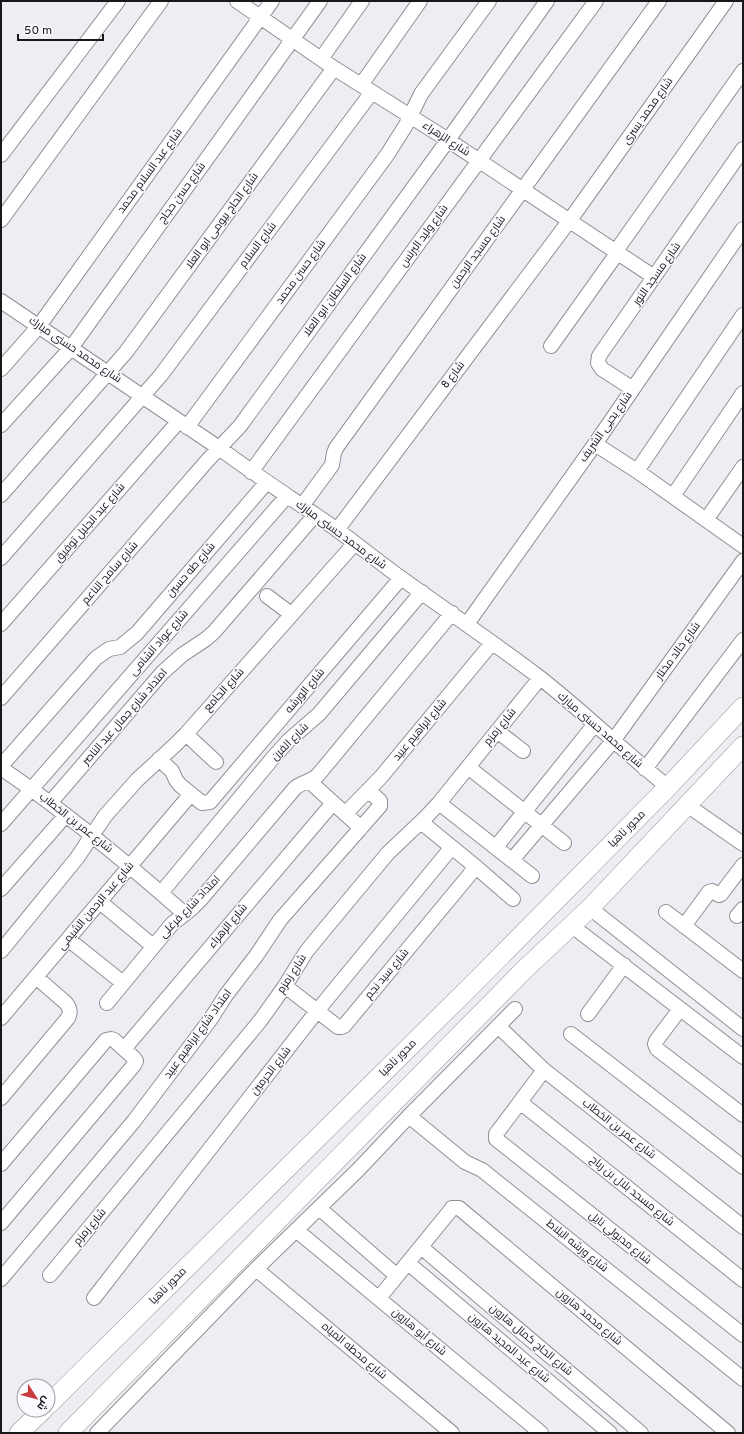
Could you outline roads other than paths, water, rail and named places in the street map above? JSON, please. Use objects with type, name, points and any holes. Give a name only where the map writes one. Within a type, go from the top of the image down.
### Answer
[{"type":"main road","name":"محور ناهيا","points":[[56,1397],[471,986],[668,787],[743,707]]},
{"type":"main road","points":[[68,1433],[525,969],[590,908],[743,746]]},
{"type":"main road","points":[[668,787],[687,805]]},
{"type":"main road","points":[[21,1432],[35,1418]]},
{"type":"street","points":[[1,155],[118,1]]},
{"type":"street","points":[[1,220],[161,1]]},
{"type":"street","name":"شارع الزهراء","points":[[237,1],[334,68],[479,160],[654,277]]},
{"type":"street","name":"شارع عبد السلام محمد","points":[[1,370],[38,326],[272,1]]},
{"type":"street","name":"شارع حسن حجاج","points":[[1,425],[71,348],[320,1]]},
{"type":"street","points":[[321,59],[362,1]]},
{"type":"street","name":"شارع السلام","points":[[1,558],[161,375],[366,89],[420,1]]},
{"type":"street","name":"شارع حسن محمد","points":[[183,424],[387,155],[401,134],[415,105],[429,83],[489,1]]},
{"type":"street","name":"شارع السلطان ابو العلا","points":[[219,448],[240,426],[547,1]]},
{"type":"street","name":"شارع وليد البرنس","points":[[251,472],[596,1]]},
{"type":"street","name":"شارع مسجد الرحمن","points":[[302,506],[332,465],[336,448],[659,1]]},
{"type":"street","name":"شارع محمد يسرى","points":[[570,220],[726,1]]},
{"type":"street","name":"شارع الحاج بيومى ابو العلا","points":[[1,495],[126,352],[334,68]]},
{"type":"street","points":[[551,346],[743,71]]},
{"type":"street","name":"شارع مسجد النور","points":[[633,389],[602,369],[599,366],[598,359],[743,148]]},
{"type":"street","name":"شارع 8","points":[[337,530],[570,220]]},
{"type":"street","name":"شارع يحيى الشريف","points":[[467,624],[595,444],[743,229]]},
{"type":"street","name":"شارع محمد حسنى مبارك","points":[[1,301],[219,448],[251,472],[337,530],[401,578],[452,613],[540,678],[668,787]]},
{"type":"street","points":[[637,471],[743,315]]},
{"type":"street","points":[[673,496],[743,393]]},
{"type":"street","name":"شارع عبد الجليل توفيق","points":[[1,624],[183,424]]},
{"type":"street","points":[[595,444],[637,471],[743,546]]},
{"type":"street","name":"شارع سامح الناعم","points":[[1,698],[219,448]]},
{"type":"street","points":[[706,520],[743,467]]},
{"type":"street","name":"شارع طه حسين","points":[[1,767],[96,658],[109,649],[120,647],[137,633],[267,482]]},
{"type":"street","name":"شارع عواد الشامى","points":[[1,824],[287,496]]},
{"type":"street","name":"امتداد شارع جمال عبد الناصر","points":[[50,803],[174,661],[206,639],[315,515]]},
{"type":"street","name":"شارع الجامع","points":[[1,951],[76,858],[105,816],[137,780],[186,734],[355,543]]},
{"type":"street","name":"شارع خالد مختار","points":[[512,860],[613,741],[743,561]]},
{"type":"street","name":"شارع الورشه","points":[[191,794],[202,803],[208,803],[212,800],[401,578]]},
{"type":"street","name":"شارع الفرن","points":[[161,893],[280,750],[319,714],[422,592]]},
{"type":"street","points":[[268,596],[291,614]]},
{"type":"street","name":"امتداد شارع فرغلى","points":[[107,1003],[172,924],[201,899],[295,788],[304,782],[309,782],[318,775],[452,613]]},
{"type":"street","points":[[645,768],[743,640]]},
{"type":"street","name":"شارع ابراهيم عبيد","points":[[345,814],[368,790],[492,643]]},
{"type":"street","name":"شارع زمزم","points":[[50,1275],[251,1032],[285,986],[306,952],[319,936],[388,853],[439,803],[540,678]]},
{"type":"street","points":[[496,847],[595,724]]},
{"type":"street","points":[[497,731],[523,751]]},
{"type":"street","points":[[186,734],[216,762]]},
{"type":"street","points":[[159,758],[172,771],[178,782],[191,794]]},
{"type":"street","name":"شارع عمر بن الخطاب","points":[[1,767],[92,835],[185,914]]},
{"type":"street","points":[[468,767],[564,843]]},
{"type":"street","points":[[309,782],[361,828]]},
{"type":"street","name":"امتداد شارع ابراهيم عبيد","points":[[1,1279],[134,1121],[210,1020],[280,920],[381,804],[380,801],[368,790]]},
{"type":"street","name":"شارع عبد الرحمن الشيمى","points":[[1,1018],[191,794]]},
{"type":"street","name":"شارع الزهراء","points":[[124,1049],[333,803]]},
{"type":"street","points":[[439,803],[532,876]]},
{"type":"street","points":[[687,805],[743,844]]},
{"type":"street","points":[[1,889],[66,815]]},
{"type":"street","points":[[421,822],[513,899]]},
{"type":"street","name":"شارع الحرمين","points":[[94,1298],[317,1011],[452,847]]},
{"type":"street","points":[[684,926],[709,892],[712,891],[719,895],[721,894],[743,865]]},
{"type":"street","name":"شارع سيد نجم","points":[[285,986],[338,1026],[344,1026],[476,867]]},
{"type":"street","points":[[100,902],[153,946]]},
{"type":"street","points":[[590,908],[743,1029]]},
{"type":"street","points":[[666,912],[743,971]]},
{"type":"street","points":[[572,926],[743,1057]]},
{"type":"street","points":[[68,939],[123,983]]},
{"type":"street","points":[[588,1014],[624,966]]},
{"type":"street","points":[[1,1098],[70,1014],[70,1008],[66,1003],[36,977]]},
{"type":"street","points":[[97,1433],[256,1269],[358,1170],[515,1009]]},
{"type":"street","points":[[680,1009],[656,1041],[657,1049],[743,1115]]},
{"type":"street","name":"شارع عمر بن الخطاب","points":[[498,1026],[544,1070],[743,1227]]},
{"type":"street","points":[[571,1034],[743,1167]]},
{"type":"street","points":[[1,1164],[106,1040],[114,1040],[134,1058],[136,1061],[134,1065],[1,1223]]},
{"type":"street","points":[[520,1102],[544,1070]]},
{"type":"street","name":"شارع مدبولي نايل","points":[[520,1102],[496,1134],[498,1140],[743,1336]]},
{"type":"street","name":"شارع مسجد بلال بن رباح","points":[[520,1102],[743,1280]]},
{"type":"street","name":"شارع ورشه البلاط","points":[[409,1116],[465,1162],[482,1170],[743,1379]]},
{"type":"street","points":[[319,1208],[397,1276]]},
{"type":"street","name":"شارع محمد هارون","points":[[420,1247],[452,1208],[460,1208],[728,1433]]},
{"type":"street","name":"شارع أبو هارون","points":[[296,1230],[541,1433]]},
{"type":"street","points":[[379,1298],[420,1247]]},
{"type":"street","name":"شارع الحاج كمال هارون","points":[[420,1247],[641,1433]]},
{"type":"street","name":"شارع عبد المجيد هارون","points":[[408,1263],[610,1433]]},
{"type":"street","name":"شارع محطه المياه","points":[[256,1269],[452,1433]]}]
